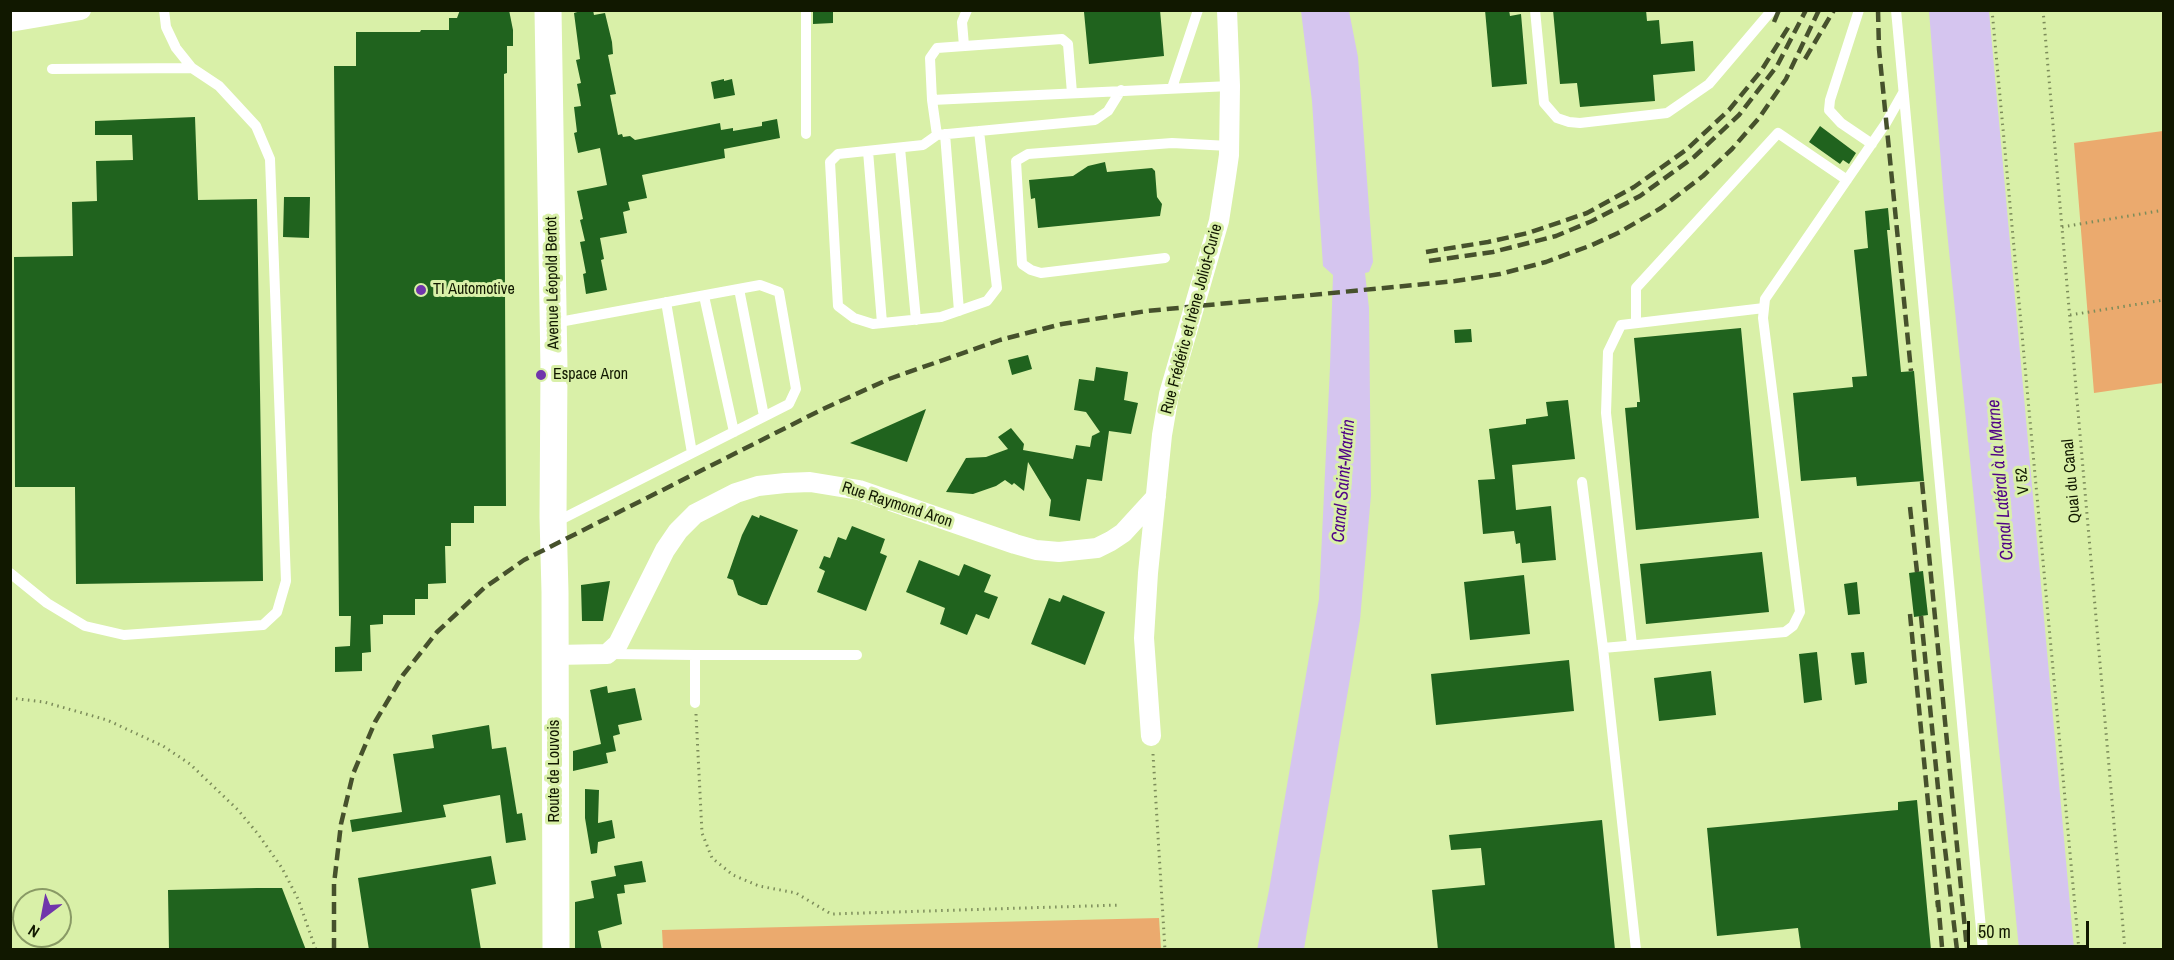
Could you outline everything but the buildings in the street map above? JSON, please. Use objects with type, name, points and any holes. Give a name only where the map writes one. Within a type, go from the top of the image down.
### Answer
[{"type":"street","points":[[19,17],[81,10]]},
{"type":"street","name":"Avenue Léopold Bertot","points":[[548,10],[555,592]]},
{"type":"street","name":"Rue Frédéric et Irène Joliot-Curie","points":[[1151,736],[1144,638],[1162,435],[1170,394],[1219,221],[1229,146],[1230,86],[1227,10]]},
{"type":"street","name":"Rue Raymond Aron","points":[[607,654],[618,644],[665,550],[678,531],[695,514],[736,493],[758,486],[810,482],[859,490],[1015,544],[1036,550],[1059,552],[1097,548],[1111,541],[1123,532],[1156,497]]},
{"type":"street","name":"Route de Louvois","points":[[555,592],[556,950]]},
{"type":"street","points":[[555,656],[607,654]]},
{"type":"lane","points":[[10,573],[47,603],[85,626],[124,634],[263,626],[277,612],[286,581],[270,159],[256,126],[219,86],[192,68],[176,48],[166,27],[164,10]]},
{"type":"lane","points":[[806,10],[806,134]]},
{"type":"lane","points":[[963,46],[962,22],[967,10]]},
{"type":"lane","points":[[1172,88],[1198,10]]},
{"type":"lane","points":[[1534,10],[1544,104],[1557,118],[1580,123],[1666,113],[1709,84],[1772,10]]},
{"type":"lane","points":[[1859,10],[1830,100],[1829,110],[1841,123],[1872,144]]},
{"type":"lane","points":[[1896,10],[1983,950]]},
{"type":"lane","points":[[958,311],[941,134],[932,100],[930,58],[937,48],[1062,39],[1068,44],[1072,93]]},
{"type":"lane","points":[[52,69],[192,68]]},
{"type":"lane","points":[[932,100],[1230,86]]},
{"type":"lane","points":[[979,131],[997,288],[987,301],[940,317],[873,324],[854,318],[838,306],[830,162],[838,154],[923,145],[941,134],[1095,120],[1108,111],[1121,90]]},
{"type":"lane","points":[[1604,648],[1785,632],[1793,626],[1800,612],[1762,318],[1765,299],[1872,144],[1903,93]]},
{"type":"lane","points":[[1636,323],[1636,288],[1778,133],[1847,180]]},
{"type":"lane","points":[[1165,258],[1041,273],[1031,270],[1022,264],[1016,161],[1028,154],[1172,143],[1229,146]]},
{"type":"lane","points":[[900,148],[916,320]]},
{"type":"lane","points":[[868,151],[882,323]]},
{"type":"lane","points":[[553,323],[760,285],[779,292],[796,389],[789,404],[553,523]]},
{"type":"lane","points":[[739,289],[764,416]]},
{"type":"lane","points":[[704,296],[734,432]]},
{"type":"lane","points":[[666,302],[692,453]]},
{"type":"lane","points":[[1632,645],[1606,413],[1608,352],[1621,325],[1764,308]]},
{"type":"lane","points":[[1582,482],[1604,648],[1636,950]]},
{"type":"lane","points":[[607,654],[857,656]]},
{"type":"lane","points":[[695,655],[695,703]]},
{"type":"path","name":"V 52","points":[[1992,10],[2079,950]]},
{"type":"path","name":"Quai du Canal","points":[[2043,10],[2125,950]]},
{"type":"path","points":[[2062,227],[2163,210]]},
{"type":"path","points":[[2070,315],[2163,300]]},
{"type":"path","points":[[10,698],[44,702],[107,720],[133,730],[190,764],[238,810],[282,868],[298,899],[316,950]]},
{"type":"path","points":[[695,703],[702,833],[712,858],[733,875],[759,886],[796,893],[831,914],[1121,905]]},
{"type":"path","points":[[1151,736],[1165,950]]},
{"type":"shaded area","points":[[2163,131],[2163,383],[2094,393],[2074,143]]},
{"type":"shaded area","points":[[1159,918],[1161,949],[663,949],[662,930]]},
{"type":"water","name":"Canal Saint-Martin","points":[[1301,11],[1349,11],[1358,57],[1373,262],[1369,272],[1365,273],[1369,308],[1371,495],[1360,620],[1304,949],[1257,950],[1319,599],[1330,367],[1333,275],[1323,266],[1312,101]]},
{"type":"water","name":"Canal Latéral à la Marne","points":[[1929,11],[1989,11],[2074,949],[2019,949],[1944,201]]},
{"type":"railway","points":[[1774,22],[1779,10]]},
{"type":"railway","points":[[1429,261],[1493,252],[1556,236],[1592,221],[1640,196],[1694,157],[1739,115],[1777,66],[1806,10]]},
{"type":"railway","points":[[334,950],[334,884],[341,824],[353,774],[375,722],[403,675],[437,632],[484,588],[524,560],[823,409],[889,379],[1000,340],[1062,324],[1147,311],[1455,281],[1500,274],[1546,262],[1592,245],[1661,208],[1703,176],[1732,149],[1759,118],[1786,79],[1819,10]]},
{"type":"railway","points":[[1805,59],[1834,10]]},
{"type":"railway","points":[[1878,10],[1879,49],[1911,371]]},
{"type":"railway","points":[[1426,252],[1528,233],[1587,213],[1634,187],[1686,150],[1729,110],[1761,71],[1791,23]]},
{"type":"railway","points":[[1922,482],[1967,950]]},
{"type":"railway","points":[[1910,507],[1917,572]]},
{"type":"railway","points":[[1910,614],[1938,907]]},
{"type":"railway","points":[[1921,616],[1957,950]]},
{"type":"railway","points":[[1938,900],[1942,947]]},
{"type":"place","name":"TI Automotive","points":[[421,290]]},
{"type":"place","name":"Espace Aron","points":[[541,375]]}]
